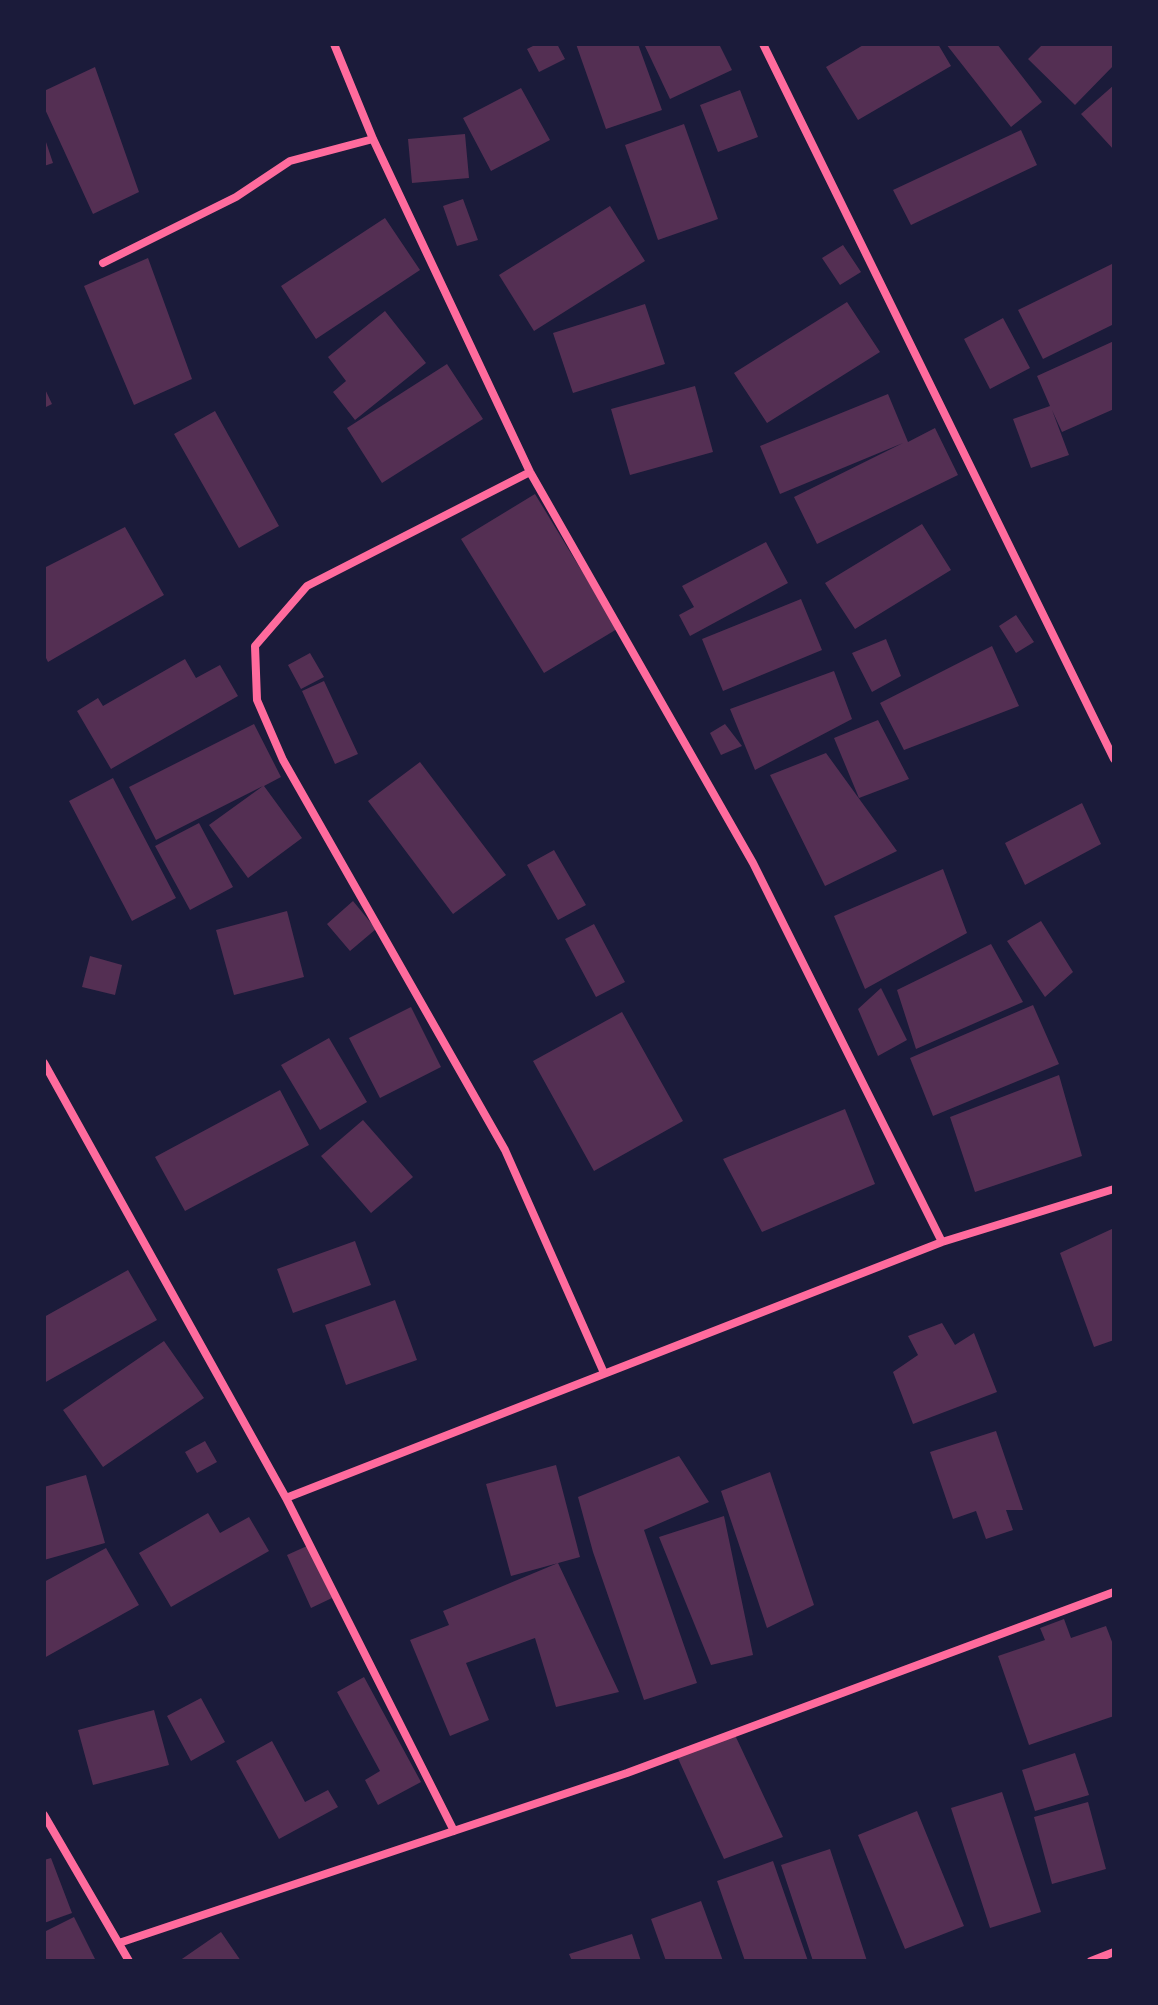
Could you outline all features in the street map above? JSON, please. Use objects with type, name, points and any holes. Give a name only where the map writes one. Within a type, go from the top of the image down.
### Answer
[{"type":"street","points":[[334,44],[373,139],[530,472],[753,863],[942,1242]]},
{"type":"street","points":[[763,44],[1114,759]]},
{"type":"street","points":[[103,263],[236,197],[290,161],[373,139]]},
{"type":"street","points":[[530,472],[307,586],[255,646],[257,700],[283,760],[505,1150],[604,1373]]},
{"type":"street","points":[[44,1063],[286,1498],[454,1831]]},
{"type":"street","points":[[286,1498],[942,1242],[1114,1189]]},
{"type":"street","points":[[119,1943],[627,1773],[1114,1592]]},
{"type":"street","points":[[44,1815],[129,1961]]},
{"type":"street","points":[[1091,1961],[1114,1952]]},
{"type":"building","points":[[537,44],[557,44],[565,59],[539,72],[527,49]]},
{"type":"building","points":[[576,44],[638,44],[662,110],[606,129]]},
{"type":"building","points":[[644,44],[719,44],[732,70],[670,99]]},
{"type":"building","points":[[865,44],[938,44],[951,66],[858,120],[826,67]]},
{"type":"building","points":[[946,44],[997,44],[1042,102],[1011,127]]},
{"type":"building","points":[[1043,44],[1114,44],[1114,65],[1075,105],[1028,59]]},
{"type":"building","points":[[95,67],[139,192],[93,214],[44,107],[44,91]]},
{"type":"building","points":[[1114,85],[1114,150],[1081,114]]},
{"type":"building","points":[[521,88],[550,140],[491,171],[463,118]]},
{"type":"building","points":[[740,90],[758,137],[718,152],[700,105]]},
{"type":"building","points":[[684,124],[718,219],[658,240],[625,145]]},
{"type":"building","points":[[1021,130],[1037,165],[911,225],[893,190]]},
{"type":"building","points":[[465,134],[469,178],[412,183],[408,139]]},
{"type":"building","points":[[44,136],[53,163],[44,166]]},
{"type":"building","points":[[463,199],[478,240],[457,246],[443,206]]},
{"type":"building","points":[[610,206],[645,261],[534,331],[499,275]]},
{"type":"building","points":[[385,218],[420,270],[316,339],[281,286]]},
{"type":"building","points":[[843,245],[861,272],[840,285],[822,258]]},
{"type":"building","points":[[148,258],[192,379],[134,405],[84,286]]},
{"type":"building","points":[[1114,263],[1114,324],[1043,359],[1018,310]]},
{"type":"building","points":[[847,302],[880,352],[767,423],[734,373]]},
{"type":"building","points":[[645,304],[665,364],[573,393],[553,333]]},
{"type":"building","points":[[385,311],[426,363],[355,420],[333,392],[346,381],[328,357]]},
{"type":"building","points":[[1003,318],[1030,368],[990,389],[964,339]]},
{"type":"building","points":[[1114,341],[1114,409],[1062,432],[1052,410],[1069,455],[1031,468],[1013,419],[1050,406],[1037,376]]},
{"type":"building","points":[[447,364],[483,419],[382,483],[347,428]]},
{"type":"building","points":[[695,386],[713,452],[630,475],[611,409]]},
{"type":"building","points":[[44,387],[52,404],[44,408]]},
{"type":"building","points":[[888,394],[908,442],[935,428],[958,475],[817,544],[794,497],[903,443],[780,494],[760,446]]},
{"type":"building","points":[[215,411],[279,526],[239,548],[174,434]]},
{"type":"building","points":[[535,494],[617,629],[544,673],[461,539]]},
{"type":"building","points":[[922,524],[951,570],[855,629],[825,583]]},
{"type":"building","points":[[125,527],[164,595],[48,662],[44,654],[44,568]]},
{"type":"building","points":[[766,542],[788,583],[690,636],[679,615],[694,607],[682,586]]},
{"type":"building","points":[[801,599],[822,650],[723,691],[702,639]]},
{"type":"building","points":[[1016,615],[1034,642],[1016,653],[999,626]]},
{"type":"building","points":[[886,639],[901,676],[872,692],[852,653]]},
{"type":"building","points":[[992,646],[1019,706],[904,750],[880,703]]},
{"type":"building","points":[[310,653],[324,677],[301,689],[288,665]]},
{"type":"building","points":[[185,659],[196,678],[220,665],[238,696],[111,769],[77,711],[98,698],[103,706]]},
{"type":"building","points":[[834,671],[852,719],[755,770],[730,709]]},
{"type":"building","points":[[324,681],[358,754],[335,764],[302,691]]},
{"type":"building","points":[[878,720],[909,779],[859,798],[834,738]]},
{"type":"building","points":[[254,724],[281,777],[264,786],[302,838],[248,878],[209,825],[263,786],[156,840],[129,787]]},
{"type":"building","points":[[725,724],[742,746],[721,755],[710,733]]},
{"type":"building","points":[[826,753],[897,851],[825,886],[770,775]]},
{"type":"building","points":[[420,762],[506,875],[453,914],[368,801]]},
{"type":"building","points":[[113,778],[176,898],[132,921],[69,801]]},
{"type":"building","points":[[1082,803],[1101,844],[1025,885],[1005,843]]},
{"type":"building","points":[[199,823],[233,887],[190,910],[155,846]]},
{"type":"building","points":[[554,850],[586,905],[558,920],[527,865]]},
{"type":"building","points":[[943,869],[967,933],[865,989],[834,916]]},
{"type":"building","points":[[353,901],[376,929],[350,951],[327,924]]},
{"type":"building","points":[[287,911],[304,977],[234,995],[216,930]]},
{"type":"building","points":[[1041,921],[1073,972],[1045,997],[1007,941]]},
{"type":"building","points":[[594,924],[625,982],[596,997],[565,939]]},
{"type":"building","points":[[991,944],[1023,1002],[916,1049],[897,990]]},
{"type":"building","points":[[90,956],[122,965],[115,995],[82,987]]},
{"type":"building","points":[[881,988],[907,1040],[878,1056],[858,1009]]},
{"type":"building","points":[[1033,1005],[1059,1064],[933,1116],[910,1058]]},
{"type":"building","points":[[411,1007],[441,1067],[380,1098],[349,1038]]},
{"type":"building","points":[[622,1012],[683,1121],[594,1171],[533,1061]]},
{"type":"building","points":[[329,1038],[367,1102],[320,1130],[281,1065]]},
{"type":"building","points":[[1059,1075],[1082,1156],[975,1192],[950,1117]]},
{"type":"building","points":[[280,1090],[309,1145],[185,1211],[155,1157]]},
{"type":"building","points":[[845,1109],[875,1184],[762,1232],[723,1159]]},
{"type":"building","points":[[363,1120],[413,1177],[371,1213],[321,1156]]},
{"type":"building","points":[[1114,1228],[1114,1340],[1094,1347],[1060,1253]]},
{"type":"building","points":[[355,1241],[371,1285],[293,1313],[277,1269]]},
{"type":"building","points":[[128,1270],[157,1320],[44,1383],[44,1317]]},
{"type":"building","points":[[395,1300],[417,1360],[346,1385],[325,1325]]},
{"type":"building","points":[[942,1323],[955,1345],[974,1333],[997,1392],[913,1424],[893,1372],[918,1355],[908,1336]]},
{"type":"building","points":[[164,1341],[204,1398],[103,1467],[63,1410]]},
{"type":"building","points":[[996,1431],[1023,1510],[1006,1510],[1013,1530],[986,1539],[976,1511],[953,1519],[930,1452]]},
{"type":"building","points":[[205,1441],[217,1462],[197,1473],[185,1452]]},
{"type":"building","points":[[679,1456],[709,1502],[644,1530],[697,1683],[644,1700],[593,1552],[578,1497]]},
{"type":"building","points":[[556,1465],[580,1557],[511,1576],[486,1484]]},
{"type":"building","points":[[770,1472],[814,1605],[767,1628],[721,1491]]},
{"type":"building","points":[[86,1475],[105,1543],[44,1560],[44,1487]]},
{"type":"building","points":[[208,1513],[220,1533],[249,1517],[269,1551],[171,1607],[139,1553]]},
{"type":"building","points":[[724,1516],[753,1655],[711,1665],[659,1537]]},
{"type":"building","points":[[307,1546],[332,1598],[311,1608],[287,1555]]},
{"type":"building","points":[[106,1548],[139,1605],[44,1658],[44,1582]]},
{"type":"building","points":[[558,1563],[619,1692],[556,1707],[535,1638],[466,1663],[489,1720],[450,1736],[410,1640],[449,1625],[443,1611]]},
{"type":"building","points":[[1064,1619],[1071,1638],[1106,1626],[1114,1647],[1114,1716],[1029,1745],[998,1656],[1045,1640],[1040,1628]]},
{"type":"building","points":[[364,1677],[421,1782],[378,1805],[365,1780],[380,1771],[337,1692]]},
{"type":"building","points":[[201,1698],[225,1742],[191,1761],[167,1716]]},
{"type":"building","points":[[154,1710],[169,1765],[93,1785],[78,1730]]},
{"type":"building","points":[[734,1733],[783,1837],[724,1859],[676,1754]]},
{"type":"building","points":[[272,1741],[305,1802],[328,1790],[338,1807],[279,1839],[236,1761]]},
{"type":"building","points":[[1075,1753],[1089,1795],[1035,1811],[1022,1770]]},
{"type":"building","points":[[1002,1792],[1041,1912],[990,1928],[951,1808]]},
{"type":"building","points":[[1088,1802],[1106,1869],[1052,1884],[1034,1817]]},
{"type":"building","points":[[917,1811],[964,1926],[905,1949],[858,1835]]},
{"type":"building","points":[[830,1849],[867,1961],[813,1961],[781,1865]]},
{"type":"building","points":[[51,1858],[72,1913],[44,1923],[44,1860]]},
{"type":"building","points":[[773,1861],[808,1961],[745,1961],[717,1881]]},
{"type":"building","points":[[701,1901],[723,1961],[666,1961],[651,1919]]},
{"type":"building","points":[[74,1917],[96,1961],[44,1961],[44,1932]]},
{"type":"building","points":[[221,1932],[241,1961],[179,1961]]},
{"type":"building","points":[[632,1934],[641,1961],[572,1961],[569,1954]]}]
